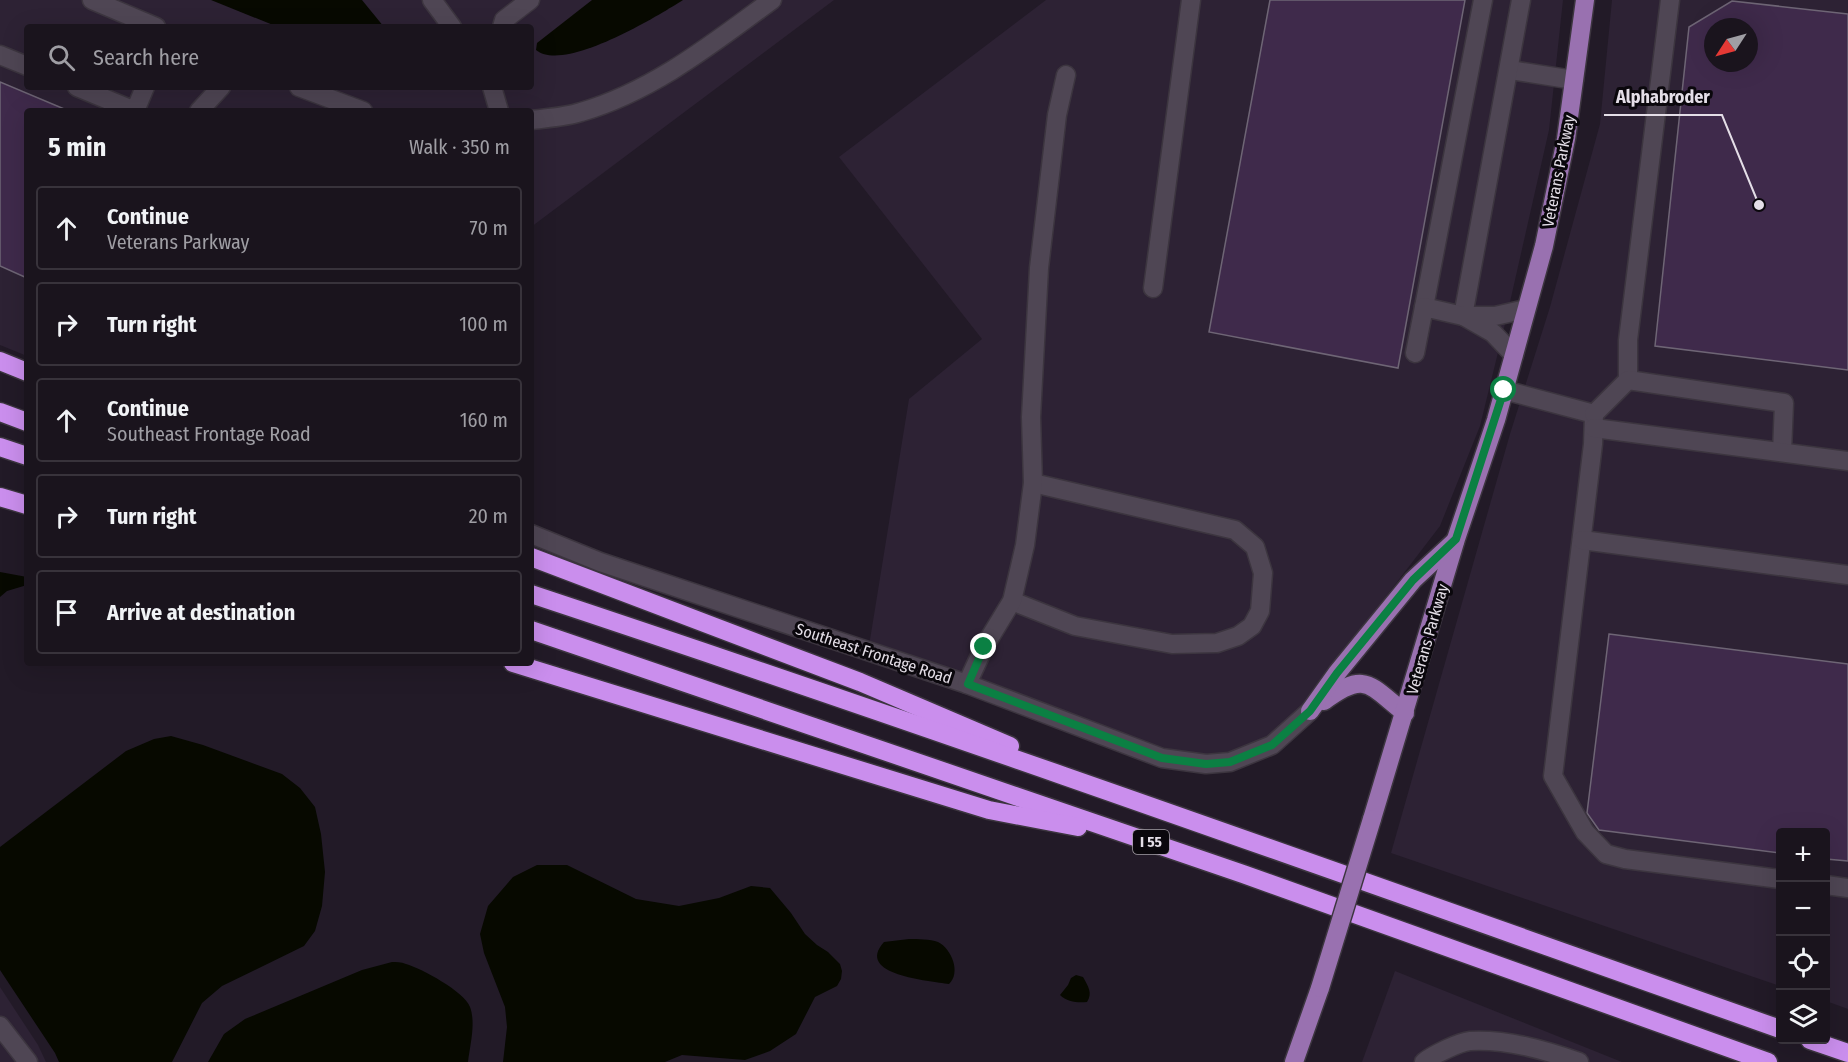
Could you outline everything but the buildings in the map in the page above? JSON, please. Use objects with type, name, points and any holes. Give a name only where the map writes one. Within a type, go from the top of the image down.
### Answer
[{"type":"highway","points":[[0,361],[24,371]]},
{"type":"highway","points":[[0,412],[24,421]]},
{"type":"highway","points":[[0,447],[24,455]]},
{"type":"highway","points":[[0,497],[24,505]]},
{"type":"highway","points":[[534,558],[860,682],[1152,807]]},
{"type":"highway","name":"I 55","points":[[534,595],[672,640],[1152,807],[1776,1028]]},
{"type":"highway","name":"I 55","points":[[534,631],[1144,840],[1768,1062]]},
{"type":"highway","points":[[523,666],[989,810],[1144,840]]},
{"type":"highway","points":[[1822,1044],[1848,1053]]},
{"type":"main road","name":"Veterans Parkway","points":[[1294,1062],[1320,988],[1527,309],[1544,246],[1564,149],[1585,0]]},
{"type":"main road","points":[[1310,711],[1337,673],[1413,580],[1456,539]]},
{"type":"main road","points":[[1310,711],[1345,686],[1362,683],[1370,685],[1405,713]]},
{"type":"street","points":[[92,0],[149,24]]},
{"type":"street","points":[[432,0],[450,24]]},
{"type":"street","points":[[503,24],[504,20],[530,0]]},
{"type":"street","points":[[534,120],[580,113],[641,89],[701,53],[772,0]]},
{"type":"street","points":[[1153,288],[1191,0]]},
{"type":"street","points":[[1415,353],[1483,0]]},
{"type":"street","points":[[1463,316],[1510,70],[1521,0]]},
{"type":"street","points":[[1670,0],[1628,340],[1628,381],[1594,421],[1553,776],[1584,832],[1606,854],[1625,859],[1776,878]]},
{"type":"street","points":[[0,55],[24,65]]},
{"type":"street","points":[[1510,70],[1574,80]]},
{"type":"street","points":[[968,684],[984,647],[1012,601],[1025,545],[1033,483],[1030,417],[1039,268],[1055,127],[1066,75]]},
{"type":"street","points":[[84,90],[128,108]]},
{"type":"street","points":[[136,108],[144,90]]},
{"type":"street","points":[[202,108],[218,90]]},
{"type":"street","points":[[307,90],[355,108]]},
{"type":"street","points":[[493,90],[498,108]]},
{"type":"street","points":[[1424,307],[1463,316],[1495,316],[1527,309]]},
{"type":"street","points":[[1463,316],[1494,333],[1514,355]]},
{"type":"street","points":[[1628,381],[1784,403],[1782,452]]},
{"type":"street","points":[[1504,390],[1594,421],[1848,461]]},
{"type":"street","points":[[1012,601],[1075,626],[1172,644],[1216,643],[1238,636],[1252,626],[1260,611],[1263,573],[1255,548],[1235,530],[1033,483]]},
{"type":"street","name":"Southeast Frontage Road","points":[[534,535],[600,562],[968,684],[1162,758],[1206,764],[1230,762],[1272,745],[1310,711]]},
{"type":"street","points":[[1582,540],[1848,575]]},
{"type":"street","points":[[1830,886],[1848,888]]},
{"type":"street","points":[[0,1026],[28,1062]]},
{"type":"street","points":[[1424,1062],[1468,1041],[1519,1044],[1579,1062]]},
{"type":"shaded area","points":[[0,0],[834,0],[534,225],[534,108],[24,108],[24,355],[0,345]]},
{"type":"shaded area","points":[[211,0],[362,0],[382,24],[271,24]]},
{"type":"shaded area","points":[[592,0],[683,0],[632,29],[588,49],[549,55],[536,50],[537,43]]},
{"type":"shaded area","points":[[1046,0],[1563,0],[1549,130],[1505,324],[1480,426],[1440,526],[1302,706],[1276,734],[1240,750],[1201,758],[1150,749],[869,646],[909,399],[982,339],[839,157]]},
{"type":"shaded area","points":[[1612,0],[1848,0],[1848,1009],[1830,1002],[1830,828],[1776,828],[1776,985],[1391,853],[1510,434],[1550,307],[1600,124]]},
{"type":"shaded area","points":[[0,572],[24,576],[24,586],[7,591],[0,597]]},
{"type":"shaded area","points":[[171,736],[203,745],[282,774],[300,788],[315,807],[321,834],[325,872],[322,906],[315,931],[304,946],[222,986],[202,1003],[172,1062],[59,1062],[0,970],[0,847],[126,751],[154,739]]},
{"type":"shaded area","points":[[537,865],[567,865],[636,899],[679,906],[719,898],[751,886],[770,888],[805,934],[840,964],[841,979],[837,986],[815,997],[796,1034],[770,1051],[745,1060],[682,1055],[665,1062],[503,1062],[507,1027],[505,1007],[484,953],[480,934],[488,906],[513,877]]},
{"type":"shaded area","points":[[924,939],[943,945],[951,955],[954,968],[953,979],[949,984],[898,974],[886,969],[879,962],[877,953],[884,942]]},
{"type":"shaded area","points":[[392,962],[404,963],[432,975],[452,988],[466,1001],[472,1013],[468,1062],[208,1062],[224,1034],[245,1019],[362,970]]},
{"type":"shaded area","points":[[1395,971],[1622,1062],[1362,1062]]},
{"type":"shaded area","points":[[1076,975],[1083,977],[1088,986],[1090,996],[1087,1002],[1073,1002],[1060,995],[1071,978]]},
{"type":"shaded area","points":[[0,987],[38,1045],[46,1062],[0,1062]]},
{"type":"place","name":"Alphabroder","points":[[1759,205]]},
{"type":"route","points":[[984,647],[968,684],[1162,758],[1206,764],[1230,762],[1272,745],[1310,711],[1337,673],[1413,580],[1456,539],[1504,390]]}]
